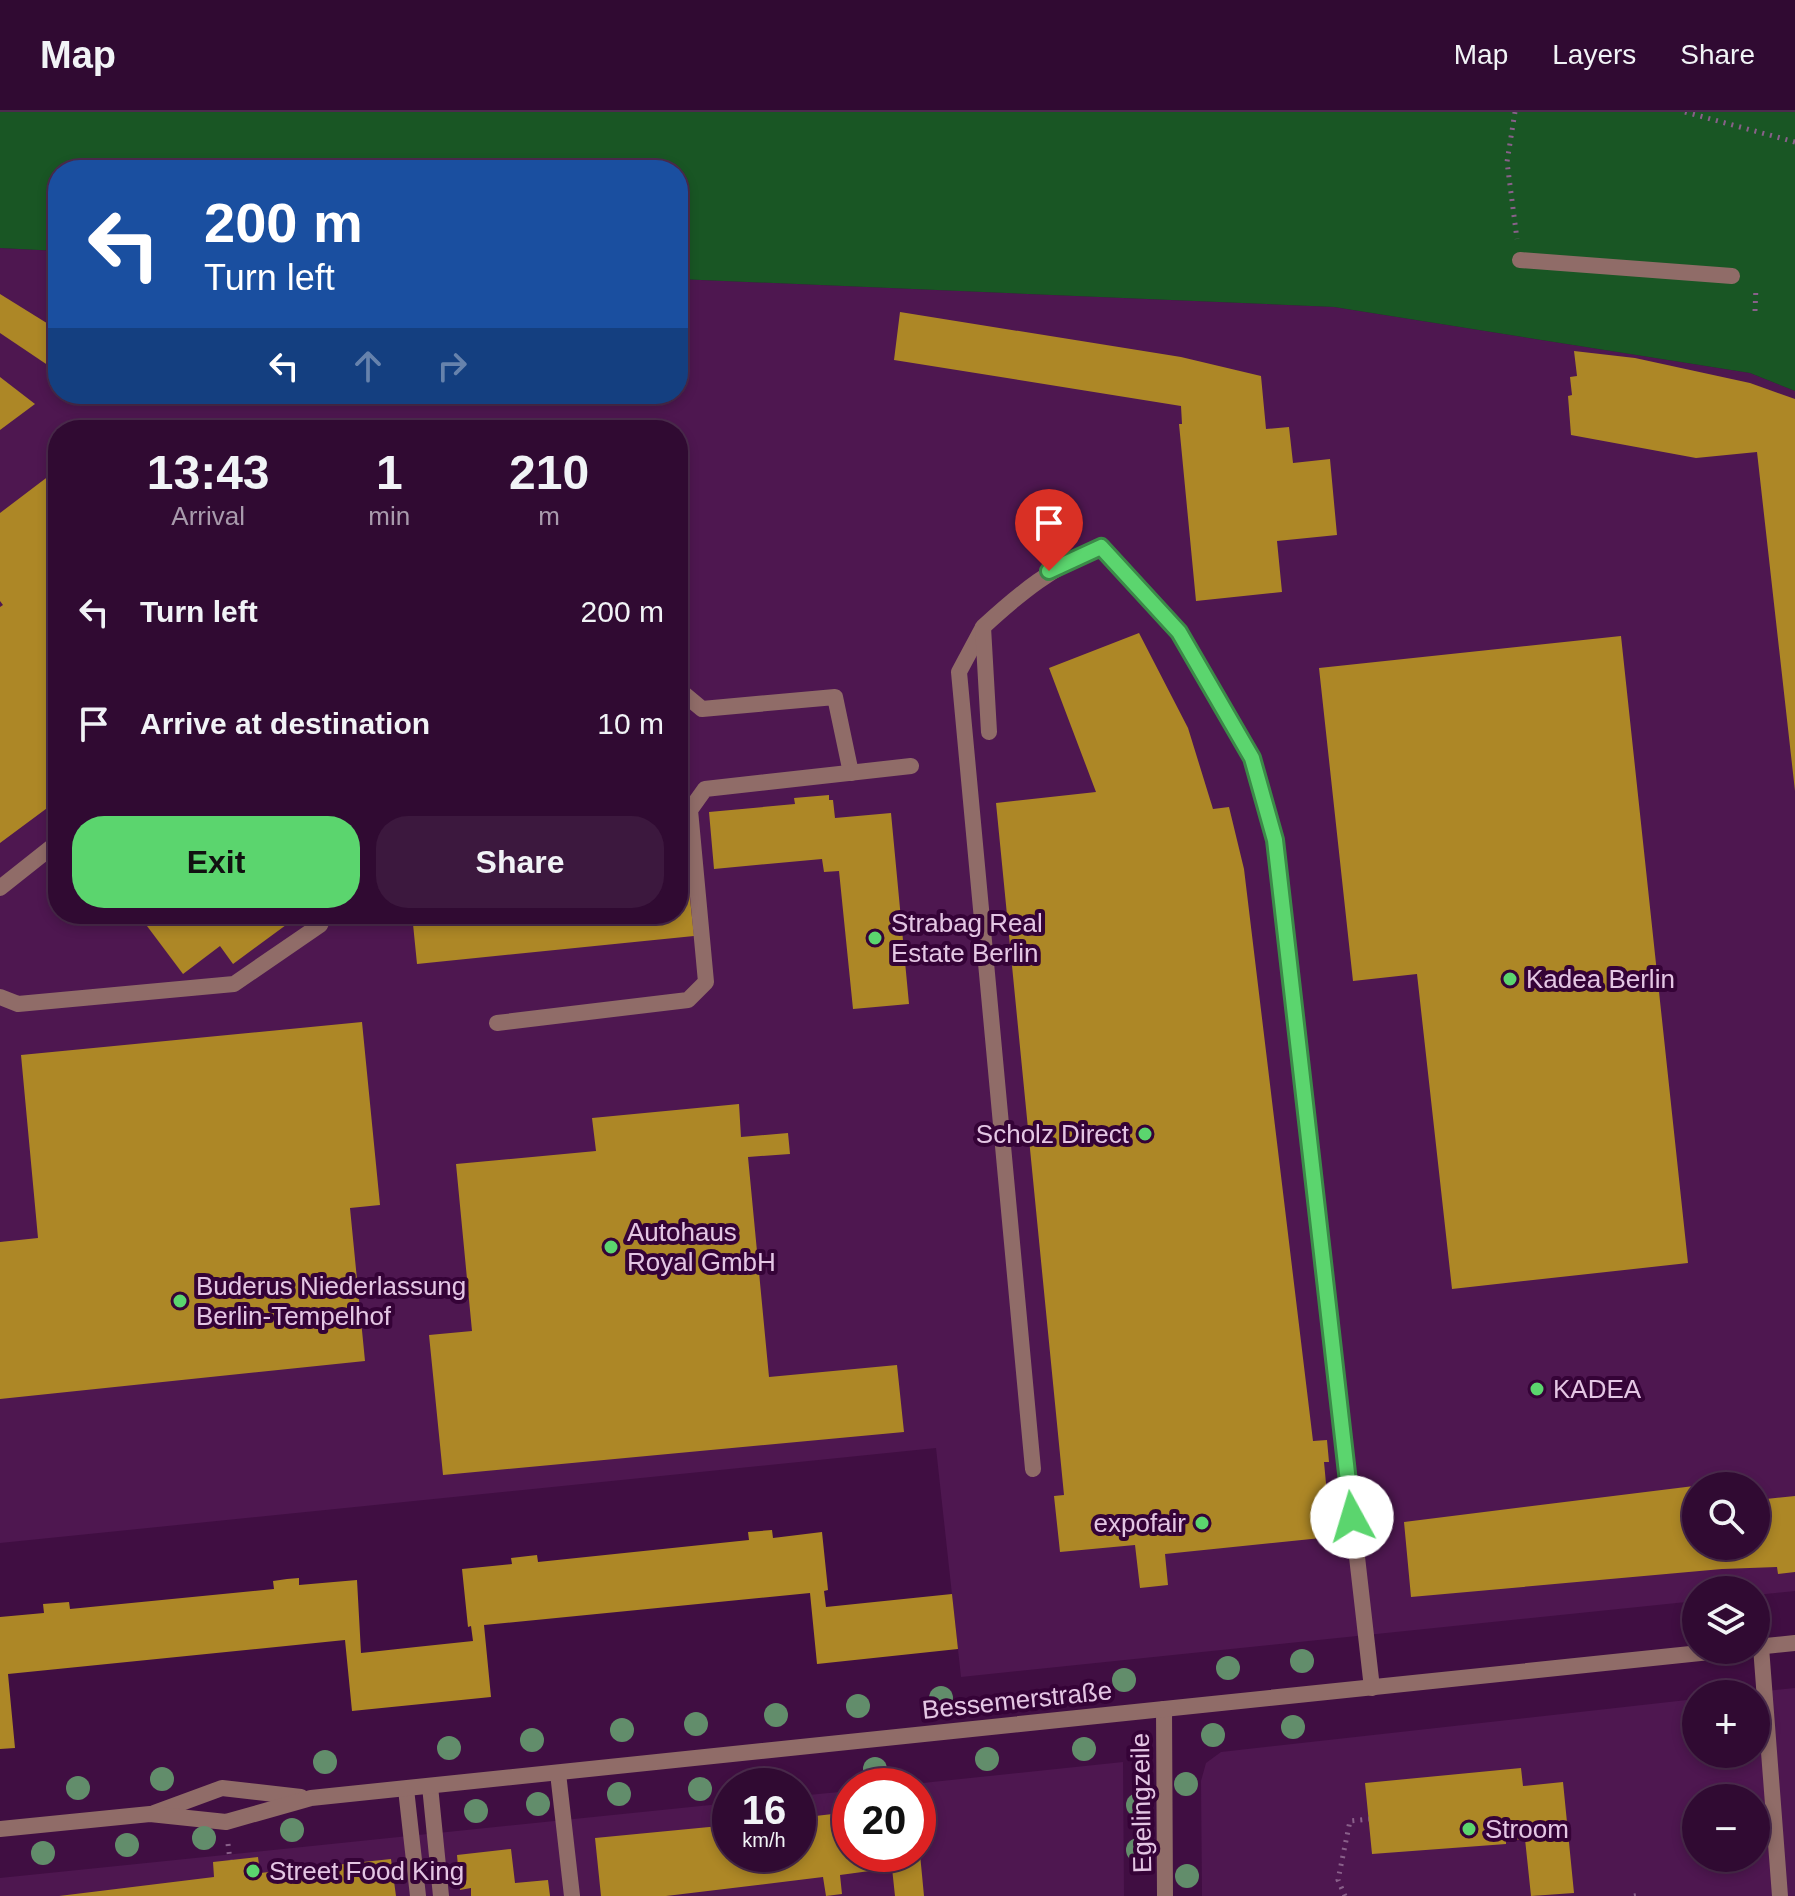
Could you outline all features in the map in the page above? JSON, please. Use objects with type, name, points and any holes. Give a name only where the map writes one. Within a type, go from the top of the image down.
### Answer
[{"type":"street","points":[[1520,260],[1732,276]]},
{"type":"street","points":[[1033,1469],[959,672],[983,627],[1030,584],[1073,558],[1101,547],[1179,632],[1252,758],[1275,840],[1372,1688]]},
{"type":"street","points":[[983,627],[989,732]]},
{"type":"street","points":[[688,697],[702,709],[835,697],[851,773]]},
{"type":"street","points":[[497,1023],[688,1000],[706,982],[690,810],[705,789],[911,766]]},
{"type":"street","points":[[0,888],[48,850]]},
{"type":"street","points":[[0,997],[18,1004],[234,984],[320,924]]},
{"type":"street","points":[[1770,1646],[1795,1643]]},
{"type":"street","name":"Bessemerstraße","points":[[0,1829],[150,1814],[226,1822],[311,1798],[1682,1655]]},
{"type":"street","points":[[1760,1664],[1780,1896]]},
{"type":"street","name":"Egelingzeile","points":[[1164,1709],[1165,1896]]},
{"type":"street","points":[[558,1773],[572,1896]]},
{"type":"street","points":[[430,1786],[441,1896]]},
{"type":"street","name":"Bessemerstraße","points":[[150,1814],[222,1788],[311,1798]]},
{"type":"street","points":[[406,1789],[418,1896]]},
{"type":"path","points":[[1515,112],[1507,162],[1520,260]]},
{"type":"path","points":[[1685,112],[1795,142]]},
{"type":"path","points":[[1345,1896],[1338,1880],[1350,1821],[1369,1819]]},
{"type":"path","points":[[228,1843],[230,1860]]},
{"type":"shaded area","points":[[0,248],[48,250],[48,404],[688,404],[688,279],[1334,307],[1750,373],[1795,391],[1795,1591],[1770,1594],[1770,1576],[1682,1576],[1682,1602],[961,1677],[936,1448],[0,1543]]},
{"type":"shaded area","points":[[1795,1688],[1795,1896],[1202,1896],[1201,1781],[1206,1763],[1221,1752],[1682,1701],[1682,1768],[1770,1768],[1770,1691]]},
{"type":"shaded area","points":[[1123,1762],[1124,1896],[0,1896],[0,1878],[712,1805],[712,1872],[816,1872],[816,1794],[832,1793],[832,1872],[936,1872],[936,1782]]},
{"type":"green space","points":[[0,112],[1795,112],[1795,391],[1750,373],[1334,307],[688,279],[688,160],[48,160],[48,250],[0,248]]},
{"type":"building","points":[[0,294],[48,324],[48,365],[0,333]]},
{"type":"building","points":[[900,312],[1181,357],[1261,376],[1266,429],[1289,427],[1293,463],[1330,459],[1337,535],[1277,541],[1282,592],[1196,601],[1179,424],[1182,424],[1181,406],[894,360]]},
{"type":"building","points":[[1574,351],[1635,358],[1750,383],[1795,399],[1795,791],[1757,452],[1696,458],[1571,435],[1568,396],[1572,395],[1570,377],[1577,376]]},
{"type":"building","points":[[0,377],[35,404],[0,430]]},
{"type":"building","points":[[48,477],[48,807],[0,843],[0,607],[3,605],[0,601],[0,513]]},
{"type":"building","points":[[1139,633],[1188,728],[1213,809],[1229,807],[1244,869],[1313,1441],[1327,1440],[1329,1462],[1324,1462],[1331,1537],[1165,1554],[1168,1585],[1140,1588],[1135,1545],[1060,1552],[1054,1496],[1064,1495],[996,803],[1096,792],[1049,668]]},
{"type":"building","points":[[1621,636],[1688,1263],[1452,1289],[1417,974],[1353,981],[1319,668]]},
{"type":"building","name":"Strabag Real Estate Berlin","points":[[829,795],[829,800],[833,800],[835,818],[891,813],[909,1004],[853,1009],[839,871],[824,872],[822,859],[714,869],[709,812],[795,804],[794,798]]},
{"type":"building","points":[[688,880],[694,936],[417,964],[413,924],[688,924]]},
{"type":"building","points":[[146,924],[287,924],[233,964],[220,946],[183,974]]},
{"type":"building","points":[[362,1022],[380,1205],[350,1208],[365,1361],[0,1399],[0,1242],[38,1238],[21,1055]]},
{"type":"building","name":"Autohaus Royal GmbH","points":[[739,1104],[741,1137],[788,1133],[790,1154],[748,1157],[769,1377],[897,1365],[904,1432],[443,1475],[429,1335],[472,1331],[456,1164],[596,1151],[592,1118]]},
{"type":"building","points":[[1682,1487],[1682,1560],[1770,1560],[1770,1499],[1795,1496],[1795,1572],[1778,1574],[1777,1567],[1722,1569],[1411,1597],[1404,1522]]},
{"type":"building","points":[[772,1530],[773,1538],[822,1532],[828,1590],[824,1591],[826,1607],[952,1594],[958,1649],[817,1664],[810,1593],[484,1625],[491,1697],[352,1711],[345,1640],[8,1674],[15,1748],[0,1749],[0,1617],[44,1613],[43,1604],[69,1602],[70,1609],[274,1589],[273,1581],[287,1579],[299,1578],[299,1585],[357,1580],[361,1653],[473,1641],[471,1626],[468,1627],[462,1569],[512,1564],[511,1558],[537,1555],[538,1562],[749,1540],[748,1532]]},
{"type":"building","name":"Stroom","points":[[1521,1768],[1523,1786],[1563,1782],[1574,1893],[1531,1896],[1525,1839],[1506,1841],[1506,1844],[1372,1854],[1365,1783]]},
{"type":"building","points":[[832,1814],[832,1872],[862,1872],[840,1875],[842,1894],[826,1896],[823,1877],[666,1896],[601,1896],[595,1838],[712,1827],[712,1872],[816,1872],[816,1816]]},
{"type":"building","points":[[511,1849],[515,1883],[548,1880],[550,1896],[471,1896],[471,1888],[460,1890],[457,1855]]},
{"type":"building","points":[[258,1857],[260,1873],[391,1859],[396,1896],[59,1896],[214,1877],[213,1862]]},
{"type":"building","points":[[892,1872],[922,1872],[924,1896],[895,1896]]},
{"type":"place","name":"Strabag Real Estate Berlin","points":[[875,938]]},
{"type":"place","name":"Kadea Berlin","points":[[1510,979]]},
{"type":"place","name":"Scholz Direct","points":[[1145,1134]]},
{"type":"place","name":"Autohaus Royal GmbH","points":[[611,1247]]},
{"type":"place","name":"Buderus Niederlassung Berlin-Tempelhof","points":[[180,1301]]},
{"type":"place","name":"KADEA","points":[[1537,1389]]},
{"type":"place","name":"expofair","points":[[1202,1523]]},
{"type":"place","name":"Stroom","points":[[1469,1829]]},
{"type":"place","name":"Street Food King","points":[[253,1871]]},
{"type":"route","points":[[1049,571],[1101,547],[1179,632],[1252,758],[1275,840],[1352,1517]]}]
